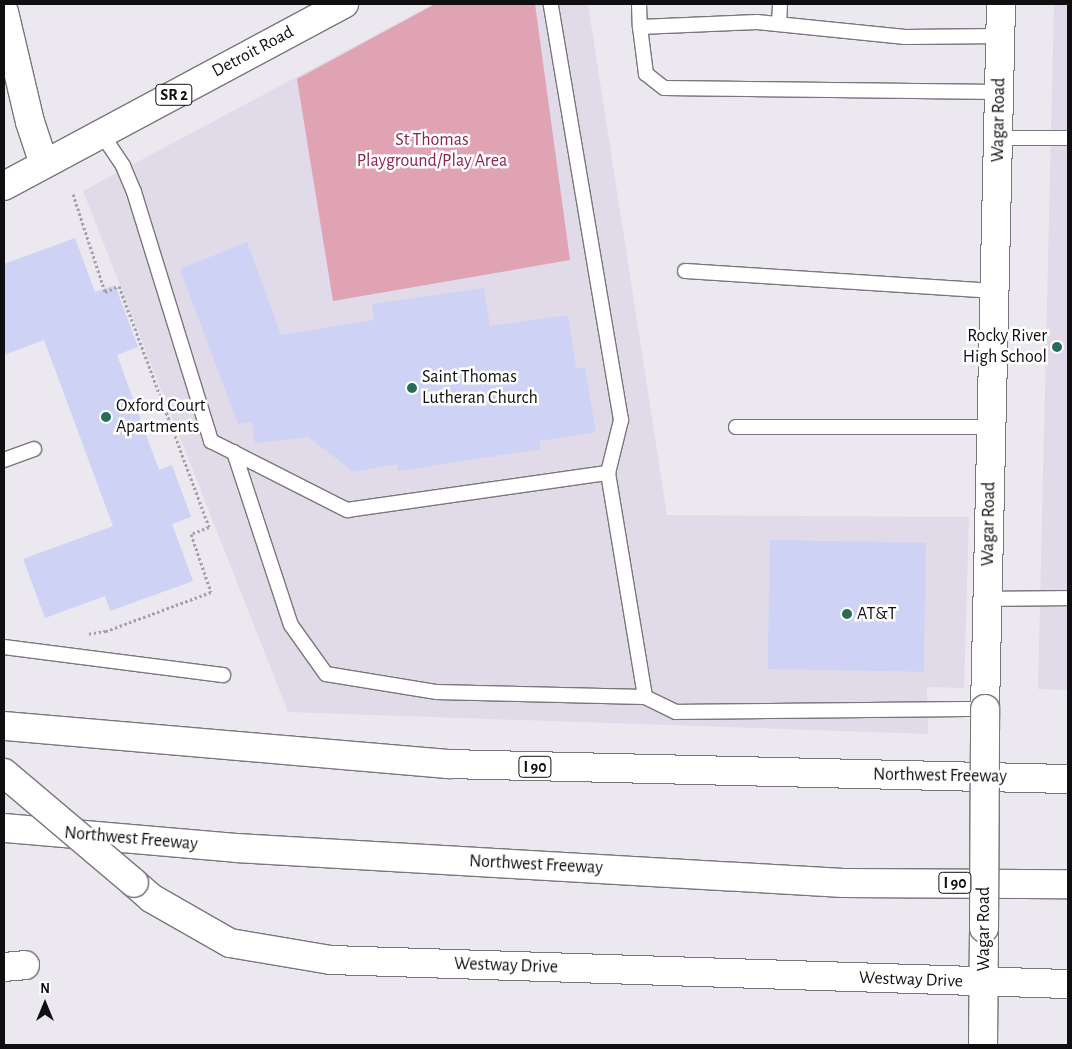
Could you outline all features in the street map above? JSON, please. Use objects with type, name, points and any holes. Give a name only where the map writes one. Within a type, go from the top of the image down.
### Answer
[{"type":"main road","name":"Detroit Road","points":[[4,186],[344,4]]},
{"type":"main road","name":"Wagar Road","points":[[983,1045],[987,599],[1002,4]]},
{"type":"main road","points":[[4,14],[30,122],[44,164]]},
{"type":"main road","name":"Northwest Freeway","points":[[4,726],[448,764],[1068,779]]},
{"type":"main road","name":"Westway Drive","points":[[4,772],[151,898],[230,943],[331,960],[1068,984]]},
{"type":"main road","name":"Northwest Freeway","points":[[4,828],[236,848],[833,882],[1068,884]]},
{"type":"lane","points":[[551,4],[621,420],[608,472],[645,697]]},
{"type":"lane","points":[[639,4],[646,74],[664,88],[999,92]]},
{"type":"lane","points":[[779,24],[780,4]]},
{"type":"lane","points":[[640,27],[779,24],[905,37],[1001,36]]},
{"type":"lane","points":[[101,133],[123,166],[134,192],[211,441],[347,510],[608,472]]},
{"type":"lane","points":[[998,138],[1068,138]]},
{"type":"lane","points":[[686,271],[994,291]]},
{"type":"lane","points":[[736,427],[991,427]]},
{"type":"lane","points":[[4,460],[34,449]]},
{"type":"lane","points":[[234,452],[291,625],[326,674],[436,692],[645,697],[676,712],[985,709]]},
{"type":"lane","points":[[987,599],[1068,598]]},
{"type":"lane","points":[[4,648],[223,675]]},
{"type":"path","points":[[73,194],[105,292],[119,286],[209,527],[190,534],[211,592],[106,631],[79,634]]},
{"type":"shaded area","points":[[433,4],[588,4],[667,515],[969,517],[964,688],[927,687],[928,734],[288,712],[83,191]]},
{"type":"shaded area","name":"Rocky River High School","points":[[1054,4],[1068,4],[1068,690],[1038,689]]},
{"type":"green space","name":"St Thomas Playground/Play Area","points":[[435,4],[535,4],[570,260],[333,301],[297,79]]},
{"type":"building","name":"Oxford Court Apartments","points":[[75,238],[95,292],[115,285],[138,347],[117,355],[159,470],[172,465],[191,517],[172,524],[193,581],[110,611],[105,596],[45,618],[23,559],[113,526],[44,340],[4,355],[4,264]]},
{"type":"building","points":[[247,242],[281,335],[374,320],[372,304],[484,288],[490,326],[568,315],[576,368],[585,368],[596,432],[539,441],[541,449],[398,471],[397,464],[354,472],[308,437],[255,443],[252,422],[238,424],[180,269]]},
{"type":"building","name":"AT&T","points":[[770,540],[926,543],[924,672],[768,669]]},
{"type":"place","name":"Rocky River High School","points":[[1057,347]]},
{"type":"place","name":"Saint Thomas Lutheran Church","points":[[412,388]]},
{"type":"place","name":"Oxford Court Apartments","points":[[106,417]]},
{"type":"place","name":"AT&T","points":[[847,614]]}]
